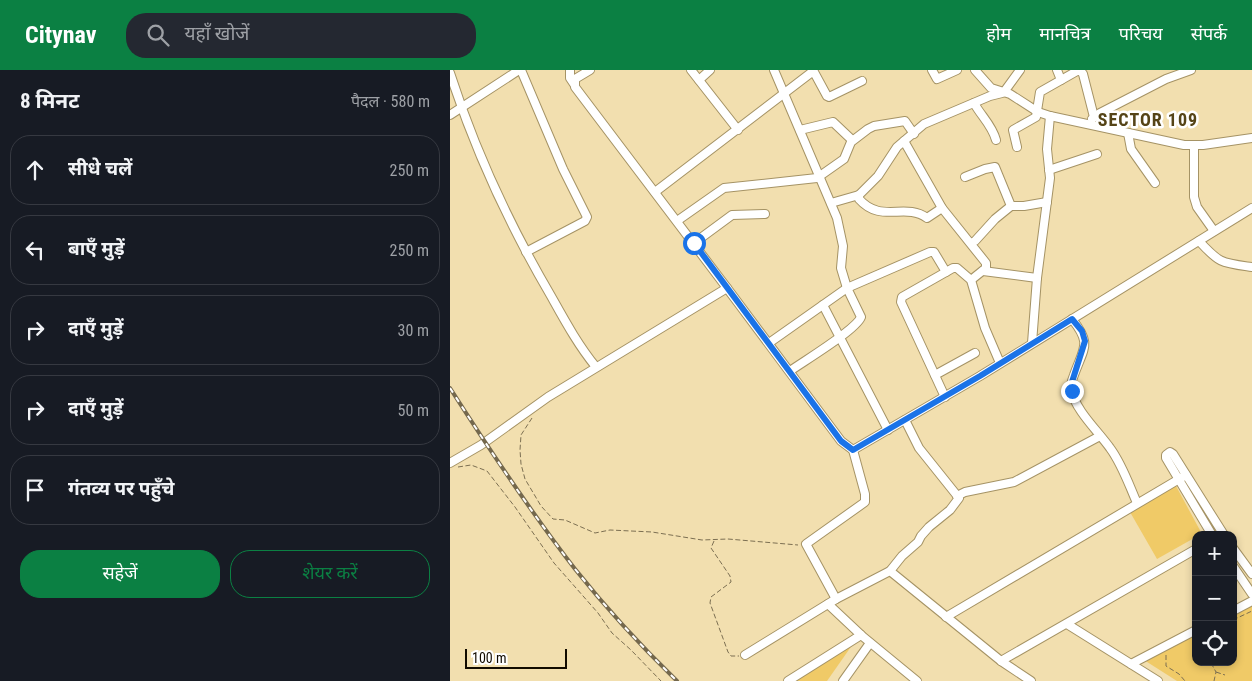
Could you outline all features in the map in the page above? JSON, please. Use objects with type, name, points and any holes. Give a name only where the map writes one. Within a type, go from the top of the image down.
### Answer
[{"type":"street","points":[[450,115],[520,70],[563,169],[587,217],[585,221],[526,252]]},
{"type":"street","points":[[570,70],[570,78],[588,105],[656,192],[844,444],[853,450],[865,502],[806,544],[836,599]]},
{"type":"street","points":[[574,84],[575,79],[590,70]]},
{"type":"street","points":[[691,70],[738,130]]},
{"type":"street","points":[[698,80],[710,70]]},
{"type":"street","points":[[774,70],[837,218],[843,244],[840,265],[847,288],[861,317],[859,321],[840,337],[790,371]]},
{"type":"street","points":[[932,70],[938,79],[957,70]]},
{"type":"street","points":[[975,70],[989,87],[1005,92],[1038,112],[1050,116],[1194,145],[1252,138]]},
{"type":"street","points":[[831,203],[859,195],[878,176],[895,149],[924,124],[990,96],[1005,92],[1020,70]]},
{"type":"street","points":[[1058,70],[1061,80]]},
{"type":"street","points":[[1086,124],[1094,117],[1166,79],[1191,70]]},
{"type":"street","points":[[1017,147],[1013,130],[1033,120],[1038,112],[1040,92],[1078,71],[1082,72],[1094,117]]},
{"type":"street","points":[[656,192],[813,72],[829,97],[862,81]]},
{"type":"street","points":[[450,73],[478,150],[526,252],[582,349],[596,367]]},
{"type":"street","points":[[974,103],[981,116],[990,125],[996,140]]},
{"type":"street","points":[[1032,343],[1050,178],[1047,149],[1050,116]]},
{"type":"street","points":[[677,221],[722,189],[812,180],[844,159],[852,140],[874,126],[906,121],[914,134]]},
{"type":"street","points":[[800,130],[833,122],[852,140]]},
{"type":"street","points":[[1128,133],[1131,149],[1155,183]]},
{"type":"street","points":[[904,141],[942,208],[987,264],[983,271],[971,280]]},
{"type":"street","points":[[1194,145],[1194,197],[1197,207],[1214,231]]},
{"type":"street","points":[[1049,170],[1097,154]]},
{"type":"street","points":[[965,177],[985,168],[995,167],[1011,206]]},
{"type":"street","points":[[859,195],[864,205],[875,211],[918,213],[926,218],[942,208]]},
{"type":"street","points":[[971,243],[1000,214],[1011,206],[1047,202]]},
{"type":"street","points":[[853,450],[945,397],[1252,208]]},
{"type":"street","points":[[694,243],[732,215],[765,214]]},
{"type":"street","points":[[1199,241],[1220,262],[1252,267]]},
{"type":"street","points":[[770,343],[847,288],[932,252],[934,252],[946,272]]},
{"type":"street","points":[[945,397],[900,300],[902,297],[956,267],[971,280],[985,328],[1000,363]]},
{"type":"street","points":[[983,271],[1038,278]]},
{"type":"street","points":[[452,466],[531,409],[596,367],[727,288]]},
{"type":"street","points":[[823,305],[888,430]]},
{"type":"street","points":[[1072,319],[1082,331],[1085,341],[1072,382],[1072,391],[1081,410],[1110,448],[1137,503]]},
{"type":"street","points":[[935,375],[975,353]]},
{"type":"street","points":[[905,420],[922,453],[958,496]]},
{"type":"street","points":[[958,496],[965,492],[1014,482],[1100,436]]},
{"type":"street","points":[[946,617],[1182,477]]},
{"type":"street","points":[[1182,477],[1220,531]]},
{"type":"street","points":[[1182,477],[1210,531]]},
{"type":"street","points":[[745,654],[836,599],[890,570],[918,542],[926,531],[955,505],[958,496]]},
{"type":"street","points":[[1001,661],[1192,550]]},
{"type":"street","points":[[1237,553],[1252,574]]},
{"type":"street","points":[[890,570],[1001,661],[1031,681]]},
{"type":"street","points":[[1237,572],[1252,594]]},
{"type":"street","points":[[1237,609],[1252,602]]},
{"type":"street","points":[[828,604],[870,643],[917,681]]},
{"type":"street","points":[[1067,624],[1158,681]]},
{"type":"street","points":[[1131,664],[1192,632]]},
{"type":"street","points":[[788,681],[861,635]]},
{"type":"street","points":[[843,681],[870,643]]},
{"type":"path","points":[[531,409],[531,420],[521,435],[521,464],[525,479],[541,506],[552,518],[565,520],[595,533],[610,530],[652,532],[702,540],[728,539],[795,545],[806,544]]},
{"type":"path","points":[[452,466],[471,465],[488,471],[554,563],[598,613],[612,633],[661,681]]},
{"type":"path","points":[[715,540],[710,548],[730,576],[731,582],[711,597],[710,603],[730,654],[738,657],[745,654]]},
{"type":"path","points":[[1237,618],[1252,611]]},
{"type":"path","points":[[1167,653],[1165,658],[1166,666],[1185,681]]},
{"type":"path","points":[[1213,666],[1216,672],[1214,681]]},
{"type":"path","points":[[1216,672],[1225,676]]},
{"type":"shaded area","points":[[1176,486],[1200,531],[1192,531],[1192,539],[1157,559],[1130,512]]},
{"type":"shaded area","points":[[1252,606],[1252,681],[1177,681],[1144,660],[1192,636],[1192,666],[1237,666],[1237,614]]},
{"type":"shaded area","points":[[855,641],[827,681],[787,681]]},
{"type":"railway","points":[[450,388],[510,480],[575,569],[624,626],[677,681]]},
{"type":"district","name":"SECTOR 109","points":[[1148,120]]},
{"type":"route","points":[[694,243],[841,441],[853,450],[980,376],[1072,319],[1082,331],[1085,341],[1072,382],[1072,391]]}]
